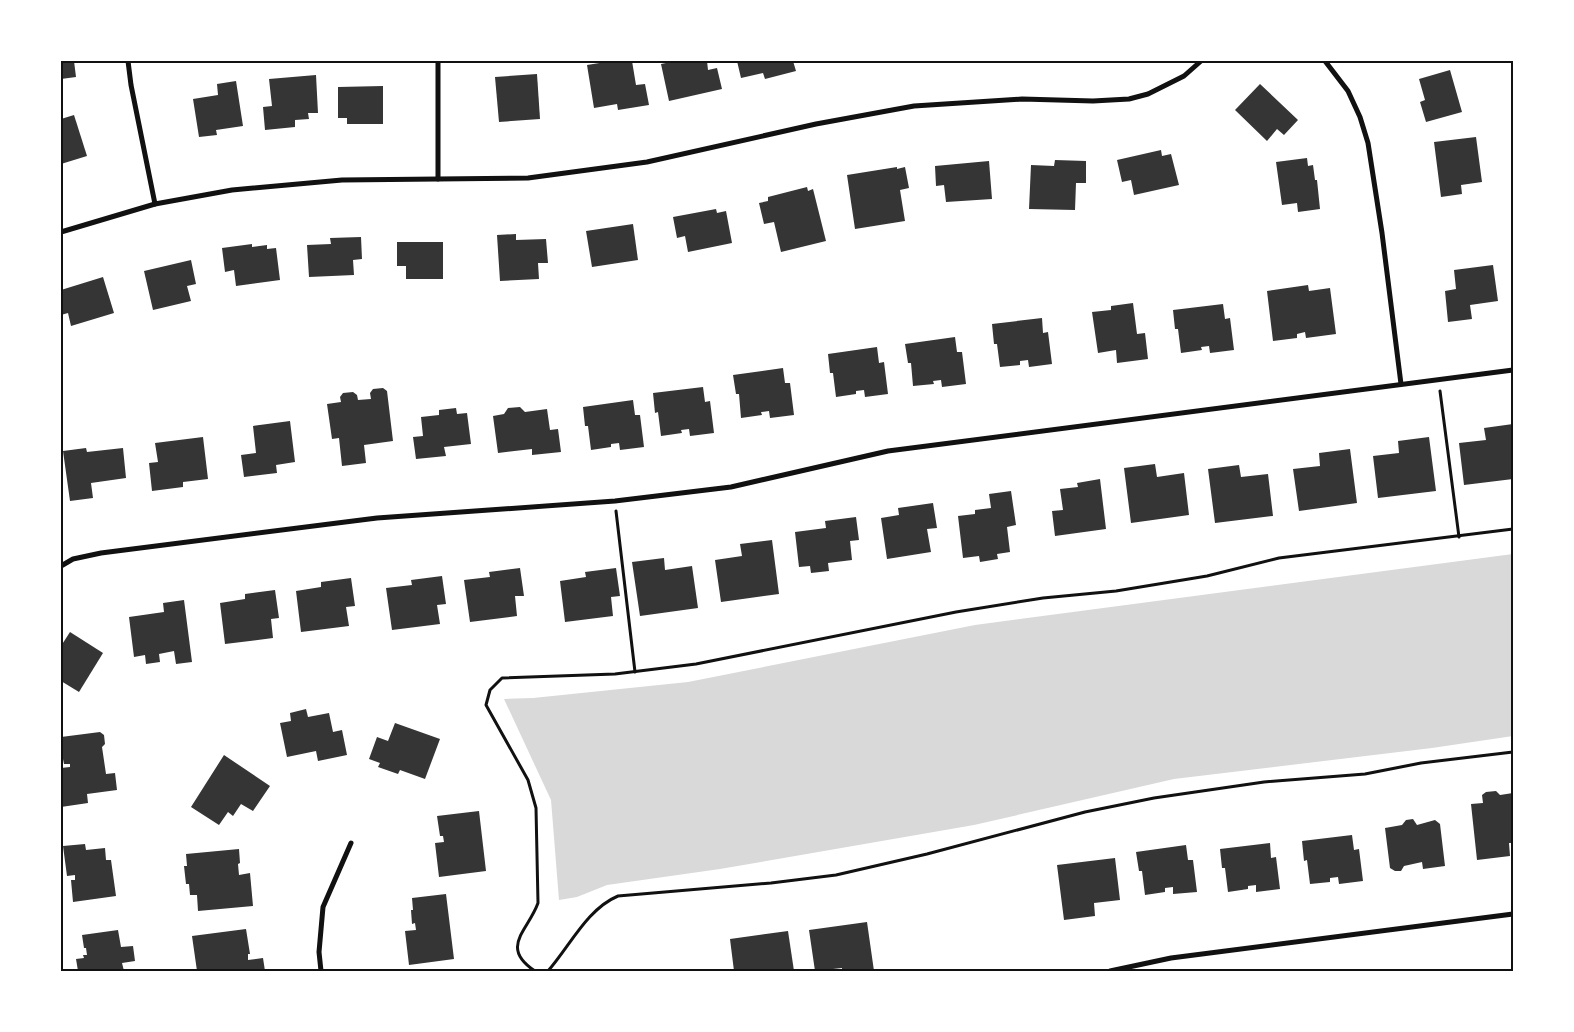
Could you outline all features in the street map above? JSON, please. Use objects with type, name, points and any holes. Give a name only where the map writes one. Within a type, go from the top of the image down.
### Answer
[{"type":"street","points":[[128,61],[131,85],[155,204]]},
{"type":"street","points":[[438,61],[438,178]]},
{"type":"street","points":[[61,232],[155,204],[232,190],[342,180],[528,178],[648,162],[816,124],[914,106],[1022,99],[1093,101],[1129,98],[1148,94],[1184,76],[1201,61]]},
{"type":"street","points":[[1325,61],[1348,91],[1360,117],[1368,143],[1382,233],[1401,384]]},
{"type":"street","points":[[61,566],[73,559],[101,553],[376,518],[615,500],[731,487],[888,451],[1513,370]]},
{"type":"street","points":[[321,971],[319,952],[322,907],[351,843]]},
{"type":"street","points":[[1110,971],[1172,958],[1513,914]]},
{"type":"path","points":[[1438,380],[1459,537]]},
{"type":"path","points":[[615,500],[635,672]]},
{"type":"path","points":[[534,971],[524,964],[518,954],[517,940],[533,916],[538,903],[536,808],[528,780],[486,706],[490,690],[502,678],[635,672],[696,664],[956,612],[1043,598],[1116,591],[1207,576],[1279,558],[1513,529]]},
{"type":"path","points":[[548,971],[589,918],[607,900],[618,896],[771,883],[836,875],[936,852],[1085,812],[1154,798],[1264,782],[1365,774],[1421,764],[1513,752]]},
{"type":"shaded area","points":[[1513,554],[1513,736],[1432,748],[1174,779],[974,825],[720,869],[607,885],[577,897],[559,900],[551,800],[504,699],[533,698],[688,682],[975,625]]},
{"type":"building","points":[[61,61],[74,61],[76,77],[61,79]]},
{"type":"building","points":[[612,61],[632,61],[636,85],[645,84],[649,105],[618,110],[617,104],[594,108],[587,65]]},
{"type":"building","points":[[676,61],[707,61],[708,70],[717,68],[722,89],[669,101],[661,64]]},
{"type":"building","points":[[737,61],[793,61],[796,71],[765,79],[763,73],[741,78]]},
{"type":"building","points":[[1450,70],[1462,112],[1426,122],[1420,102],[1425,100],[1419,79]]},
{"type":"building","points":[[537,74],[540,119],[499,122],[495,77]]},
{"type":"building","points":[[316,75],[318,113],[308,113],[309,119],[295,120],[295,127],[265,130],[263,107],[272,106],[269,79]]},
{"type":"building","points":[[236,81],[243,126],[216,130],[217,135],[199,137],[193,99],[218,95],[217,84]]},
{"type":"building","points":[[1260,84],[1298,120],[1284,135],[1277,129],[1267,141],[1235,110]]},
{"type":"building","points":[[383,86],[383,124],[347,124],[347,118],[338,118],[338,87]]},
{"type":"building","points":[[74,115],[87,156],[61,164],[61,119]]},
{"type":"building","points":[[1476,137],[1482,182],[1461,185],[1462,194],[1441,197],[1434,142]]},
{"type":"building","points":[[1161,150],[1162,156],[1171,154],[1179,185],[1134,195],[1131,180],[1122,182],[1117,160]]},
{"type":"building","points":[[1307,158],[1308,166],[1313,165],[1315,180],[1317,180],[1320,209],[1298,212],[1297,203],[1282,205],[1276,162]]},
{"type":"building","points":[[1055,160],[1086,161],[1086,183],[1076,183],[1075,210],[1029,209],[1031,165],[1054,166]]},
{"type":"building","points":[[989,161],[992,199],[946,202],[944,185],[936,186],[935,166]]},
{"type":"building","points":[[897,167],[897,169],[905,167],[909,188],[900,190],[905,221],[855,229],[847,175]]},
{"type":"building","points":[[807,187],[808,191],[813,189],[826,241],[781,252],[774,222],[764,224],[759,203],[768,201],[768,197]]},
{"type":"building","points":[[716,209],[717,213],[726,211],[732,243],[688,252],[685,236],[677,238],[673,217]]},
{"type":"building","points":[[633,224],[638,260],[592,267],[586,231]]},
{"type":"building","points":[[516,234],[516,240],[546,239],[548,263],[538,263],[539,279],[500,281],[497,235]]},
{"type":"building","points":[[361,237],[362,259],[353,260],[354,275],[309,277],[307,245],[331,244],[330,238]]},
{"type":"building","points":[[397,242],[443,242],[443,279],[406,279],[406,266],[397,266]]},
{"type":"building","points":[[252,244],[252,247],[267,245],[267,249],[276,248],[280,280],[236,286],[234,270],[225,272],[222,248]]},
{"type":"building","points":[[191,260],[196,284],[187,286],[191,301],[153,310],[144,271]]},
{"type":"building","points":[[1493,265],[1498,301],[1470,305],[1472,319],[1448,322],[1445,291],[1456,289],[1454,270]]},
{"type":"building","points":[[103,277],[114,313],[71,326],[68,313],[61,315],[61,290]]},
{"type":"building","points":[[1308,285],[1309,291],[1330,288],[1336,334],[1306,338],[1305,332],[1297,334],[1297,338],[1273,341],[1267,291]]},
{"type":"building","points":[[1133,303],[1137,334],[1145,333],[1148,359],[1117,363],[1116,350],[1098,353],[1092,312],[1111,310],[1111,306]]},
{"type":"building","points":[[1223,304],[1225,319],[1230,318],[1234,350],[1210,353],[1209,346],[1201,347],[1202,350],[1181,353],[1178,329],[1175,329],[1173,310]]},
{"type":"building","points":[[1042,318],[1043,333],[1048,332],[1052,364],[1029,367],[1028,360],[1020,361],[1020,365],[1000,367],[997,344],[994,344],[992,324]]},
{"type":"building","points":[[955,337],[957,352],[962,352],[966,384],[942,387],[941,380],[933,381],[934,384],[913,386],[911,363],[908,363],[905,344]]},
{"type":"building","points":[[877,347],[879,363],[884,362],[888,394],[865,397],[864,390],[856,391],[856,394],[836,397],[833,373],[830,373],[828,354]]},
{"type":"building","points":[[783,368],[785,383],[790,383],[794,415],[770,418],[769,411],[761,412],[762,415],[741,418],[739,394],[736,394],[733,375]]},
{"type":"building","points":[[703,387],[705,402],[710,401],[714,433],[690,436],[689,429],[681,430],[682,433],[661,436],[658,412],[655,413],[653,393]]},
{"type":"building","points":[[383,388],[387,391],[393,441],[364,445],[366,463],[342,466],[339,438],[332,439],[327,404],[341,402],[340,397],[343,393],[353,392],[357,395],[358,400],[371,399],[370,393],[373,389]]},
{"type":"building","points":[[633,400],[635,415],[640,415],[644,447],[620,450],[619,443],[611,444],[611,447],[591,450],[588,426],[585,426],[583,407]]},
{"type":"building","points":[[520,407],[525,412],[547,409],[550,430],[558,429],[561,452],[532,455],[532,449],[498,453],[493,416],[504,414],[508,408]]},
{"type":"building","points":[[456,408],[457,414],[467,413],[471,444],[444,447],[446,456],[416,459],[413,437],[423,436],[421,417],[439,415],[439,410]]},
{"type":"building","points":[[290,421],[295,462],[276,465],[277,473],[244,477],[241,455],[256,453],[253,426]]},
{"type":"building","points":[[1513,424],[1513,479],[1464,485],[1459,443],[1486,440],[1484,428]]},
{"type":"building","points":[[203,437],[208,479],[183,482],[183,487],[152,491],[149,463],[158,462],[155,443]]},
{"type":"building","points":[[1429,437],[1436,491],[1378,498],[1373,456],[1399,453],[1398,441]]},
{"type":"building","points":[[86,448],[87,452],[123,448],[126,478],[91,483],[93,498],[70,501],[63,451]]},
{"type":"building","points":[[1350,449],[1357,503],[1299,511],[1293,469],[1320,466],[1319,453]]},
{"type":"building","points":[[1155,464],[1157,477],[1184,473],[1189,515],[1131,523],[1124,468]]},
{"type":"building","points":[[1239,465],[1241,477],[1268,474],[1273,516],[1215,523],[1208,469]]},
{"type":"building","points":[[1100,479],[1106,529],[1055,536],[1052,511],[1063,510],[1060,489],[1078,487],[1077,483]]},
{"type":"building","points":[[1011,491],[1016,525],[1007,527],[1010,552],[997,554],[998,559],[980,562],[979,556],[963,558],[958,516],[975,514],[975,510],[991,508],[989,494]]},
{"type":"building","points":[[933,503],[937,528],[927,529],[931,552],[887,559],[881,518],[899,515],[898,508]]},
{"type":"building","points":[[856,517],[859,540],[850,541],[852,560],[828,563],[829,571],[811,573],[810,566],[799,567],[795,532],[826,528],[825,521]]},
{"type":"building","points":[[772,540],[779,594],[721,602],[715,560],[742,556],[740,544]]},
{"type":"building","points":[[664,558],[665,570],[692,566],[698,608],[640,616],[632,562]]},
{"type":"building","points":[[520,568],[524,596],[515,596],[517,616],[470,622],[464,580],[490,577],[489,572]]},
{"type":"building","points":[[616,568],[620,596],[611,597],[613,616],[565,622],[560,581],[586,577],[585,572]]},
{"type":"building","points":[[442,576],[446,604],[437,605],[440,624],[392,630],[386,588],[412,585],[411,580]]},
{"type":"building","points":[[351,578],[355,606],[346,607],[349,626],[301,632],[296,591],[321,587],[321,582]]},
{"type":"building","points":[[275,590],[279,618],[271,619],[273,638],[225,644],[220,603],[245,599],[245,594]]},
{"type":"building","points":[[184,600],[192,662],[176,664],[174,651],[159,654],[160,662],[146,664],[145,655],[134,657],[129,617],[164,612],[163,603]]},
{"type":"building","points":[[70,632],[103,653],[79,692],[61,681],[61,646]]},
{"type":"building","points":[[306,709],[308,717],[329,713],[333,732],[342,730],[347,755],[318,761],[316,751],[287,757],[280,723],[291,721],[290,713]]},
{"type":"building","points":[[395,723],[440,739],[425,779],[400,770],[398,774],[378,767],[380,763],[369,759],[377,737],[388,741]]},
{"type":"building","points":[[100,732],[104,735],[105,744],[102,747],[106,774],[115,773],[117,790],[87,794],[88,803],[61,807],[61,768],[70,767],[70,764],[64,764],[63,759],[61,759],[61,737]]},
{"type":"building","points":[[224,755],[270,786],[253,811],[241,804],[233,816],[228,812],[219,825],[191,807]]},
{"type":"building","points":[[1496,791],[1500,795],[1513,793],[1513,843],[1509,843],[1510,856],[1477,860],[1471,804],[1483,803],[1482,795],[1486,792]]},
{"type":"building","points":[[479,811],[486,871],[439,877],[435,843],[444,842],[443,836],[440,836],[437,816]]},
{"type":"building","points":[[1413,819],[1417,825],[1435,820],[1440,824],[1445,866],[1423,869],[1422,862],[1404,866],[1401,871],[1395,871],[1390,868],[1385,828],[1402,825],[1406,820]]},
{"type":"building","points":[[1352,835],[1354,850],[1359,849],[1363,881],[1339,884],[1338,877],[1330,878],[1330,882],[1310,884],[1307,860],[1304,861],[1302,841]]},
{"type":"building","points":[[1270,843],[1271,858],[1276,857],[1280,889],[1256,892],[1256,885],[1248,886],[1248,889],[1228,892],[1225,868],[1222,868],[1220,849]]},
{"type":"building","points":[[85,844],[86,850],[105,848],[106,860],[111,860],[116,896],[73,902],[71,880],[75,880],[75,875],[67,876],[63,846]]},
{"type":"building","points":[[1186,845],[1188,860],[1193,860],[1197,892],[1173,894],[1173,887],[1165,888],[1165,892],[1145,895],[1142,871],[1139,871],[1136,852]]},
{"type":"building","points":[[239,849],[239,875],[250,873],[253,906],[198,911],[197,895],[190,895],[189,884],[186,884],[184,866],[187,866],[186,854]]},
{"type":"building","points":[[1115,858],[1120,900],[1094,903],[1095,916],[1064,920],[1057,865]]},
{"type":"building","points":[[446,894],[454,959],[409,965],[405,931],[416,930],[415,923],[412,924],[412,898]]},
{"type":"building","points":[[867,922],[874,971],[842,971],[842,968],[815,971],[809,930]]},
{"type":"building","points":[[246,929],[250,954],[248,954],[248,960],[263,958],[265,971],[197,971],[192,936]]},
{"type":"building","points":[[118,930],[121,947],[133,946],[135,961],[122,963],[124,971],[78,971],[76,959],[84,958],[83,955],[87,955],[82,935]]},
{"type":"building","points":[[788,931],[794,971],[734,971],[730,939]]}]
